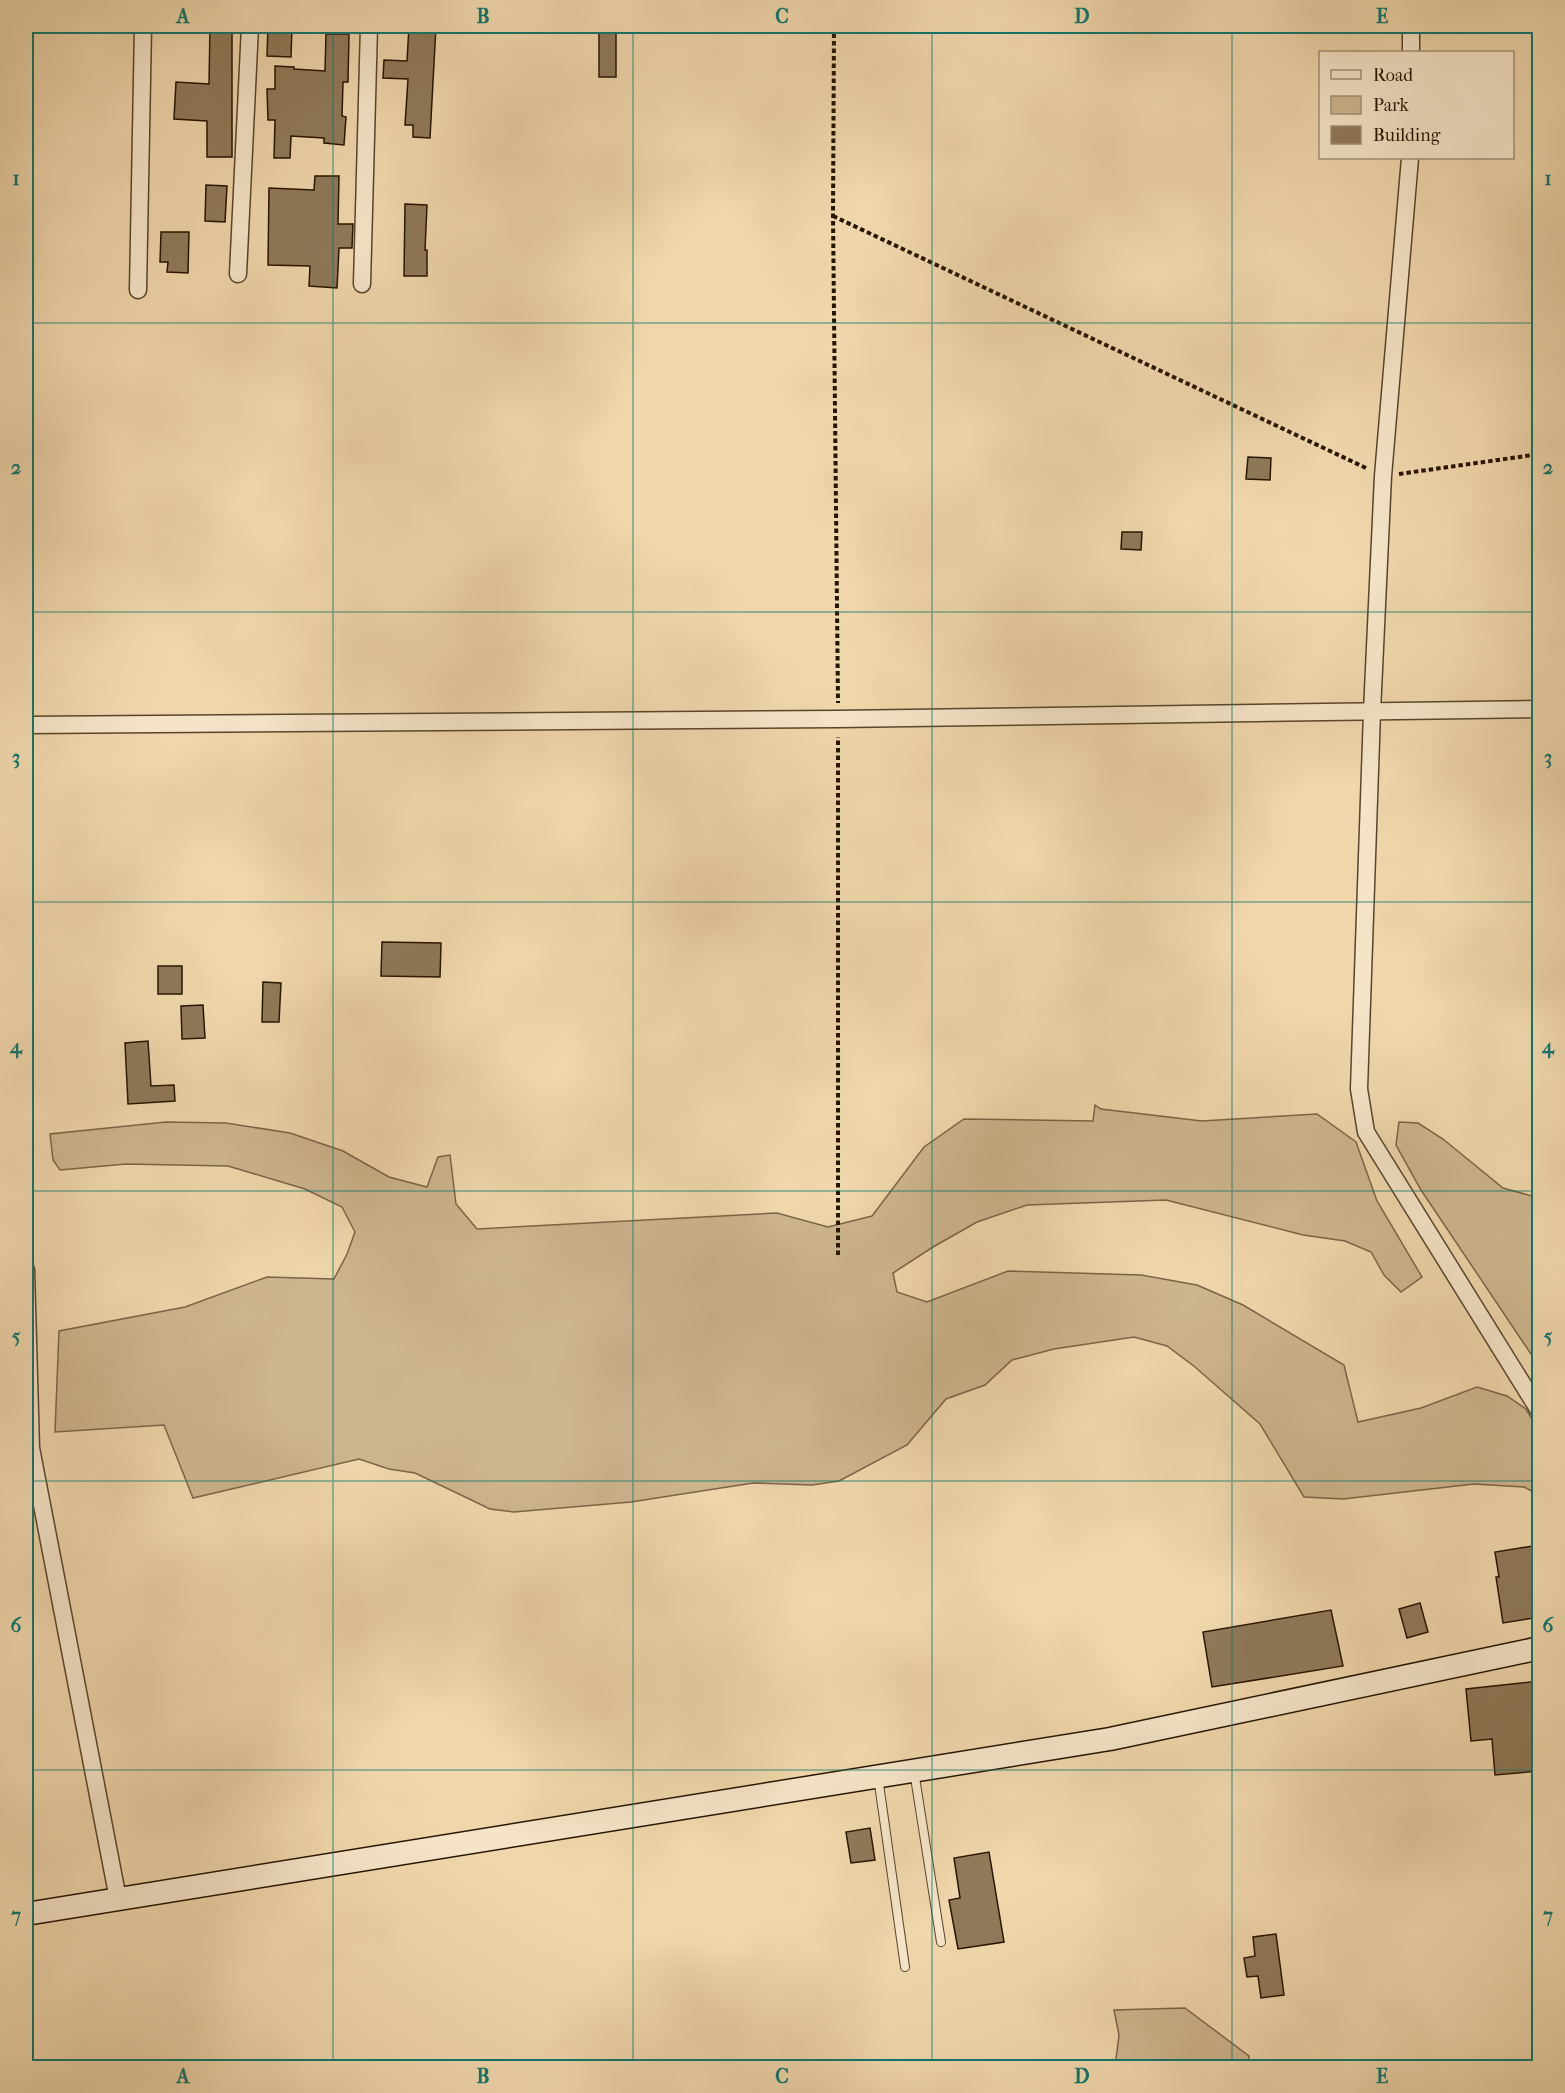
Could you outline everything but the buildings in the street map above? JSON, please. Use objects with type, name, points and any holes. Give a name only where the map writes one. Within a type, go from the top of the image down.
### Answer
[{"type":"street","points":[[138,290],[143,26]]},
{"type":"street","points":[[238,274],[250,26]]},
{"type":"street","points":[[362,284],[369,26]]},
{"type":"street","points":[[1411,26],[1411,51]]},
{"type":"street","points":[[1410,159],[1383,476],[1359,1089],[1366,1132],[1539,1412]]},
{"type":"street","points":[[26,725],[838,719],[1539,709]]},
{"type":"street","points":[[26,1269],[31,1448],[118,1899]]},
{"type":"street","points":[[26,1914],[1110,1739],[1539,1648]]},
{"type":"lane","points":[[914,1770],[941,1942]]},
{"type":"lane","points":[[878,1776],[905,1967]]},
{"type":"path","points":[[834,26],[838,1256]]},
{"type":"path","points":[[833,216],[1383,476],[1539,454]]},
{"type":"green space","points":[[1095,1105],[1101,1109],[1202,1121],[1317,1114],[1356,1142],[1377,1201],[1422,1277],[1401,1292],[1384,1275],[1371,1252],[1345,1241],[1303,1235],[1166,1200],[1027,1205],[977,1222],[893,1273],[897,1292],[927,1302],[1008,1271],[1141,1275],[1197,1285],[1243,1305],[1344,1365],[1358,1422],[1421,1408],[1477,1387],[1507,1396],[1526,1409],[1539,1431],[1539,1495],[1524,1487],[1474,1484],[1343,1499],[1304,1497],[1260,1424],[1195,1367],[1167,1346],[1134,1337],[1054,1349],[1012,1360],[985,1385],[946,1399],[907,1445],[839,1481],[812,1485],[753,1483],[631,1502],[514,1512],[490,1509],[415,1473],[389,1469],[359,1459],[193,1498],[164,1425],[55,1432],[59,1331],[185,1307],[267,1277],[334,1279],[355,1232],[342,1207],[305,1189],[228,1166],[126,1164],[60,1170],[53,1160],[50,1134],[166,1122],[226,1123],[290,1133],[343,1151],[389,1177],[427,1187],[438,1157],[450,1155],[456,1204],[477,1229],[777,1213],[828,1227],[872,1216],[924,1147],[964,1119],[1093,1121]]},
{"type":"green space","points":[[1399,1122],[1418,1123],[1443,1139],[1503,1188],[1539,1198],[1539,1366],[1421,1190],[1396,1145]]},
{"type":"green space","points":[[1185,2008],[1249,2056],[1249,2067],[1115,2067],[1119,2035],[1114,2010]]}]
